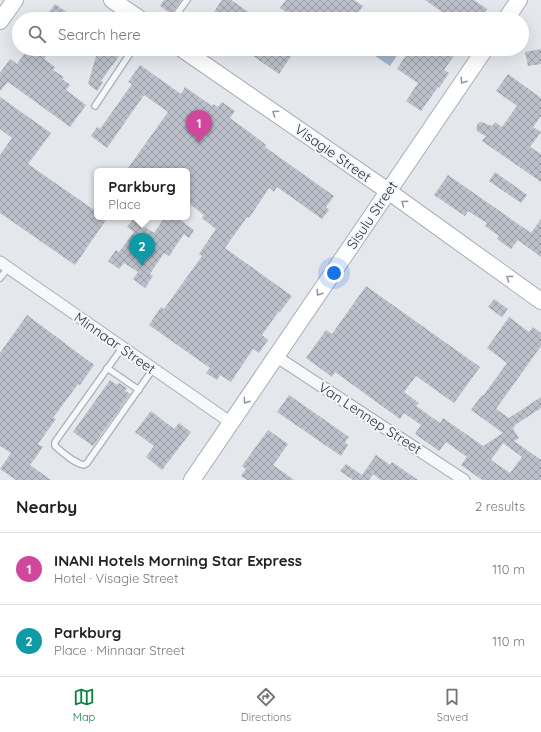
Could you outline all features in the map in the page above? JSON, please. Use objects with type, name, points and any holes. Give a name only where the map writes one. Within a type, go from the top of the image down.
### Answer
[{"type":"street","points":[[0,21],[15,0]]},
{"type":"street","points":[[112,0],[130,12]]},
{"type":"street","points":[[511,12],[519,0]]},
{"type":"street","name":"Visagie Street","points":[[192,56],[388,191],[541,301]]},
{"type":"street","name":"Sisulu Street","points":[[192,480],[480,56]]},
{"type":"street","name":"Minnaar Street","points":[[4,265],[230,422]]},
{"type":"street","name":"Van Lennep Street","points":[[277,357],[464,480]]},
{"type":"lane","points":[[178,12],[187,0]]},
{"type":"lane","points":[[95,106],[128,56]]},
{"type":"lane","points":[[0,278],[4,265]]},
{"type":"lane","points":[[122,348],[55,442],[55,446],[73,460],[79,464],[84,465],[87,463],[153,369]]},
{"type":"lane","points":[[107,368],[139,390]]},
{"type":"water","points":[[375,56],[397,56],[390,66]]},
{"type":"building","points":[[164,0],[182,0],[173,12],[168,12],[160,6]]},
{"type":"building","points":[[222,0],[231,0],[248,12],[214,12]]},
{"type":"building","points":[[286,0],[354,0],[363,6],[358,12],[286,12],[280,8]]},
{"type":"building","points":[[425,0],[474,0],[487,9],[485,12],[442,12]]},
{"type":"building","points":[[55,4],[67,12],[49,12]]},
{"type":"building","points":[[541,49],[541,64],[528,66],[526,56],[529,56],[529,51]]},
{"type":"building","points":[[23,56],[46,56],[44,59],[55,67],[53,70],[64,77],[62,79],[70,85],[66,90],[86,105],[70,127],[8,82],[0,91],[0,73],[10,59],[17,64]]},
{"type":"building","points":[[96,56],[119,56],[101,81],[103,82],[97,91],[88,84]]},
{"type":"building","points":[[253,56],[291,56],[279,74]]},
{"type":"building","points":[[405,56],[454,56],[444,70],[449,73],[421,111],[406,101],[418,83],[397,69]]},
{"type":"building","points":[[140,65],[181,94],[185,87],[212,106],[213,104],[218,107],[222,102],[235,111],[230,118],[266,145],[265,147],[334,196],[326,207],[329,210],[322,219],[277,187],[274,192],[269,188],[249,218],[247,217],[225,248],[292,296],[262,335],[268,340],[259,353],[253,349],[231,382],[220,375],[217,380],[206,373],[210,368],[149,325],[161,307],[164,309],[202,256],[199,254],[216,229],[202,218],[204,215],[190,204],[190,168],[128,168],[168,112],[144,95],[107,148],[91,136],[97,127],[100,129],[132,84],[128,82]]},
{"type":"building","points":[[508,74],[541,98],[541,116],[533,127],[541,132],[530,147],[541,154],[541,182],[482,141],[486,136],[478,132],[476,128],[478,123],[481,122],[492,126],[495,122],[502,127],[517,106],[496,91]]},
{"type":"building","points":[[0,97],[51,133],[28,164],[94,210],[94,220],[106,220],[75,265],[0,213],[0,155],[12,138],[0,129]]},
{"type":"building","points":[[495,172],[527,195],[521,203],[489,181]]},
{"type":"building","points":[[448,175],[531,233],[541,219],[541,257],[518,240],[511,249],[497,239],[499,236],[485,226],[487,223],[468,211],[465,216],[434,195]]},
{"type":"building","points":[[132,220],[154,233],[163,220],[180,220],[194,230],[189,238],[184,234],[169,256],[164,253],[150,274],[153,276],[145,288],[133,279],[138,272],[124,263],[119,269],[108,261],[116,250],[119,252],[134,232],[127,227]]},
{"type":"building","points":[[366,286],[480,367],[454,403],[416,376],[404,392],[419,403],[416,406],[440,423],[443,418],[483,446],[503,433],[471,410],[507,363],[487,348],[509,317],[529,332],[533,327],[541,333],[541,346],[496,409],[509,418],[541,397],[541,408],[515,425],[513,429],[519,438],[514,441],[541,460],[541,480],[482,480],[461,465],[467,457],[446,442],[439,451],[415,434],[421,425],[404,413],[400,419],[335,372],[332,377],[306,358],[326,330],[332,334]],"holes":[[[503,443],[522,457],[510,473],[491,460]]]},
{"type":"building","points":[[494,299],[508,309],[502,317],[488,307]]},
{"type":"building","points":[[27,315],[94,365],[53,418],[56,419],[38,444],[43,447],[30,465],[51,480],[16,480],[0,469],[11,453],[0,446],[0,353]]},
{"type":"building","points":[[110,380],[117,385],[119,383],[127,388],[125,391],[130,394],[93,446],[73,432]]},
{"type":"building","points":[[289,395],[349,437],[345,442],[348,445],[341,456],[277,412]]},
{"type":"building","points":[[151,411],[174,429],[179,423],[191,432],[162,470],[146,457],[154,446],[135,432]]},
{"type":"building","points":[[268,430],[288,444],[273,465],[294,480],[247,480],[241,476],[246,469],[242,466]]},
{"type":"building","points":[[376,455],[390,465],[392,462],[418,480],[381,480],[373,474],[369,480],[353,480],[340,471],[346,464],[362,475]]},
{"type":"place","name":"INANI Hotels Morning Star Express","points":[[199,143]]},
{"type":"place","name":"Parkburg","points":[[142,266]]}]
